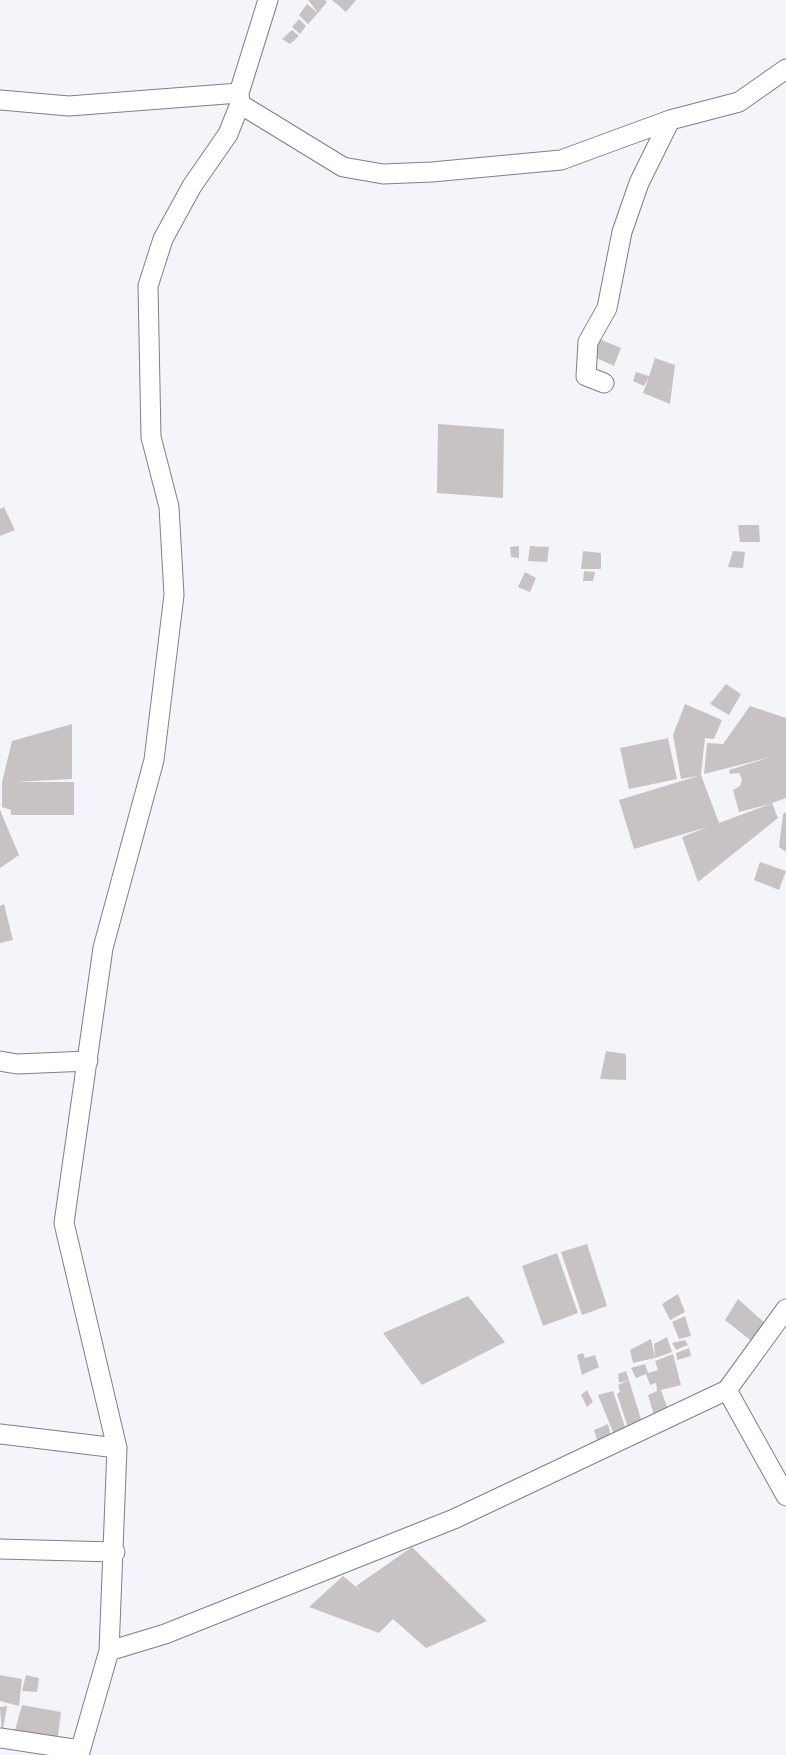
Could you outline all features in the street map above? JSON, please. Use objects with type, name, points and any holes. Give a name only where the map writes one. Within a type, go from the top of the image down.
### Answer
[{"type":"street","points":[[0,1738],[79,1752],[109,1651],[117,1448],[64,1223],[103,948],[154,760],[174,595],[169,507],[151,437],[148,286],[163,239],[192,186],[228,134],[268,0]]},
{"type":"street","points":[[0,100],[69,106],[239,98],[343,167],[383,174],[561,160],[670,120],[739,102],[786,69]]},
{"type":"street","points":[[604,383],[586,376],[588,342],[607,308],[622,232],[639,183],[670,120]]},
{"type":"street","points":[[0,1061],[17,1064],[88,1060]]},
{"type":"street","points":[[109,1651],[165,1634],[454,1519],[727,1390],[786,1309]]},
{"type":"street","points":[[727,1390],[786,1496]]},
{"type":"street","points":[[0,1434],[117,1448]]},
{"type":"street","points":[[0,1549],[115,1552]]},
{"type":"building","points":[[308,0],[325,0],[327,2],[318,13]]},
{"type":"building","points":[[332,0],[356,0],[346,12]]},
{"type":"building","points":[[307,4],[318,13],[308,24],[299,15]]},
{"type":"building","points":[[299,19],[306,26],[300,34],[292,27]]},
{"type":"building","points":[[292,30],[299,36],[290,44],[282,39]]},
{"type":"building","points":[[597,338],[621,348],[614,366],[592,356]]},
{"type":"building","points":[[655,358],[675,365],[670,404],[643,393],[649,377],[644,386],[633,381],[636,372],[649,376]]},
{"type":"building","points":[[438,424],[504,429],[503,498],[437,493]]},
{"type":"building","points":[[4,507],[15,530],[0,536],[0,509]]},
{"type":"building","points":[[738,525],[759,525],[760,542],[740,542]]},
{"type":"building","points":[[519,546],[519,558],[511,557],[510,547]]},
{"type":"building","points":[[530,546],[549,547],[547,562],[528,561]]},
{"type":"building","points":[[583,551],[601,553],[601,569],[581,569]]},
{"type":"building","points":[[733,551],[745,552],[743,568],[728,567]]},
{"type":"building","points":[[584,571],[595,572],[593,581],[583,581]]},
{"type":"building","points":[[525,572],[536,578],[530,592],[518,587]]},
{"type":"building","points":[[726,684],[741,694],[729,715],[710,704]]},
{"type":"building","points":[[685,704],[722,720],[714,739],[705,738],[701,775],[719,823],[770,804],[739,812],[733,790],[740,786],[742,779],[739,773],[730,774],[729,770],[771,757],[704,774],[707,743],[723,744],[750,706],[786,718],[786,798],[772,803],[778,818],[698,882],[682,837],[707,827],[634,849],[619,800],[698,776],[681,779],[673,735]]},
{"type":"building","points":[[72,724],[72,779],[16,782],[74,782],[74,815],[11,815],[11,810],[2,807],[2,782],[12,741]]},
{"type":"building","points":[[668,738],[677,779],[629,789],[620,748]]},
{"type":"building","points":[[0,810],[19,855],[0,868]]},
{"type":"building","points":[[786,812],[786,852],[779,847],[783,814]]},
{"type":"building","points":[[760,862],[786,871],[779,890],[754,880]]},
{"type":"building","points":[[4,904],[13,940],[0,943],[0,906]]},
{"type":"building","points":[[606,1051],[626,1054],[626,1080],[600,1079]]},
{"type":"building","points":[[587,1244],[607,1306],[582,1315],[561,1252]]},
{"type":"building","points":[[557,1253],[578,1313],[543,1326],[522,1266]]},
{"type":"building","points":[[678,1294],[685,1312],[670,1320],[662,1304]]},
{"type":"building","points":[[468,1296],[505,1342],[422,1385],[383,1333]]},
{"type":"building","points":[[738,1299],[766,1324],[755,1344],[725,1320]]},
{"type":"building","points":[[685,1316],[691,1336],[679,1339],[672,1322]]},
{"type":"building","points":[[667,1337],[672,1352],[655,1358],[654,1344]]},
{"type":"building","points":[[651,1339],[655,1358],[633,1363],[630,1350]]},
{"type":"building","points":[[685,1340],[688,1345],[676,1350],[672,1343]]},
{"type":"building","points":[[689,1348],[691,1356],[677,1360],[676,1353]]},
{"type":"building","points":[[583,1353],[585,1358],[595,1355],[599,1367],[582,1375],[577,1355]]},
{"type":"building","points":[[673,1354],[681,1385],[661,1390],[667,1407],[671,1406],[655,1419],[648,1395],[657,1391],[656,1383],[650,1385],[646,1374],[636,1378],[631,1368],[645,1364],[648,1373],[658,1370],[655,1361]]},
{"type":"building","points":[[626,1371],[629,1380],[619,1383],[618,1374]]},
{"type":"building","points":[[629,1380],[643,1426],[629,1431],[617,1394],[620,1392],[618,1385]]},
{"type":"building","points":[[587,1390],[593,1402],[587,1407],[581,1395]]},
{"type":"building","points":[[613,1391],[627,1433],[615,1437],[598,1395]]},
{"type":"building","points":[[608,1424],[612,1440],[599,1447],[594,1430]]},
{"type":"building","points":[[412,1547],[487,1621],[426,1648],[393,1619],[379,1633],[309,1607],[343,1576],[362,1592],[356,1586]]},
{"type":"building","points":[[0,1675],[22,1679],[19,1706],[0,1701]]},
{"type":"building","points":[[26,1675],[39,1678],[37,1692],[22,1691]]},
{"type":"building","points":[[22,1705],[61,1712],[57,1744],[13,1737]]},
{"type":"building","points":[[7,1706],[2,1736],[0,1707]]}]
